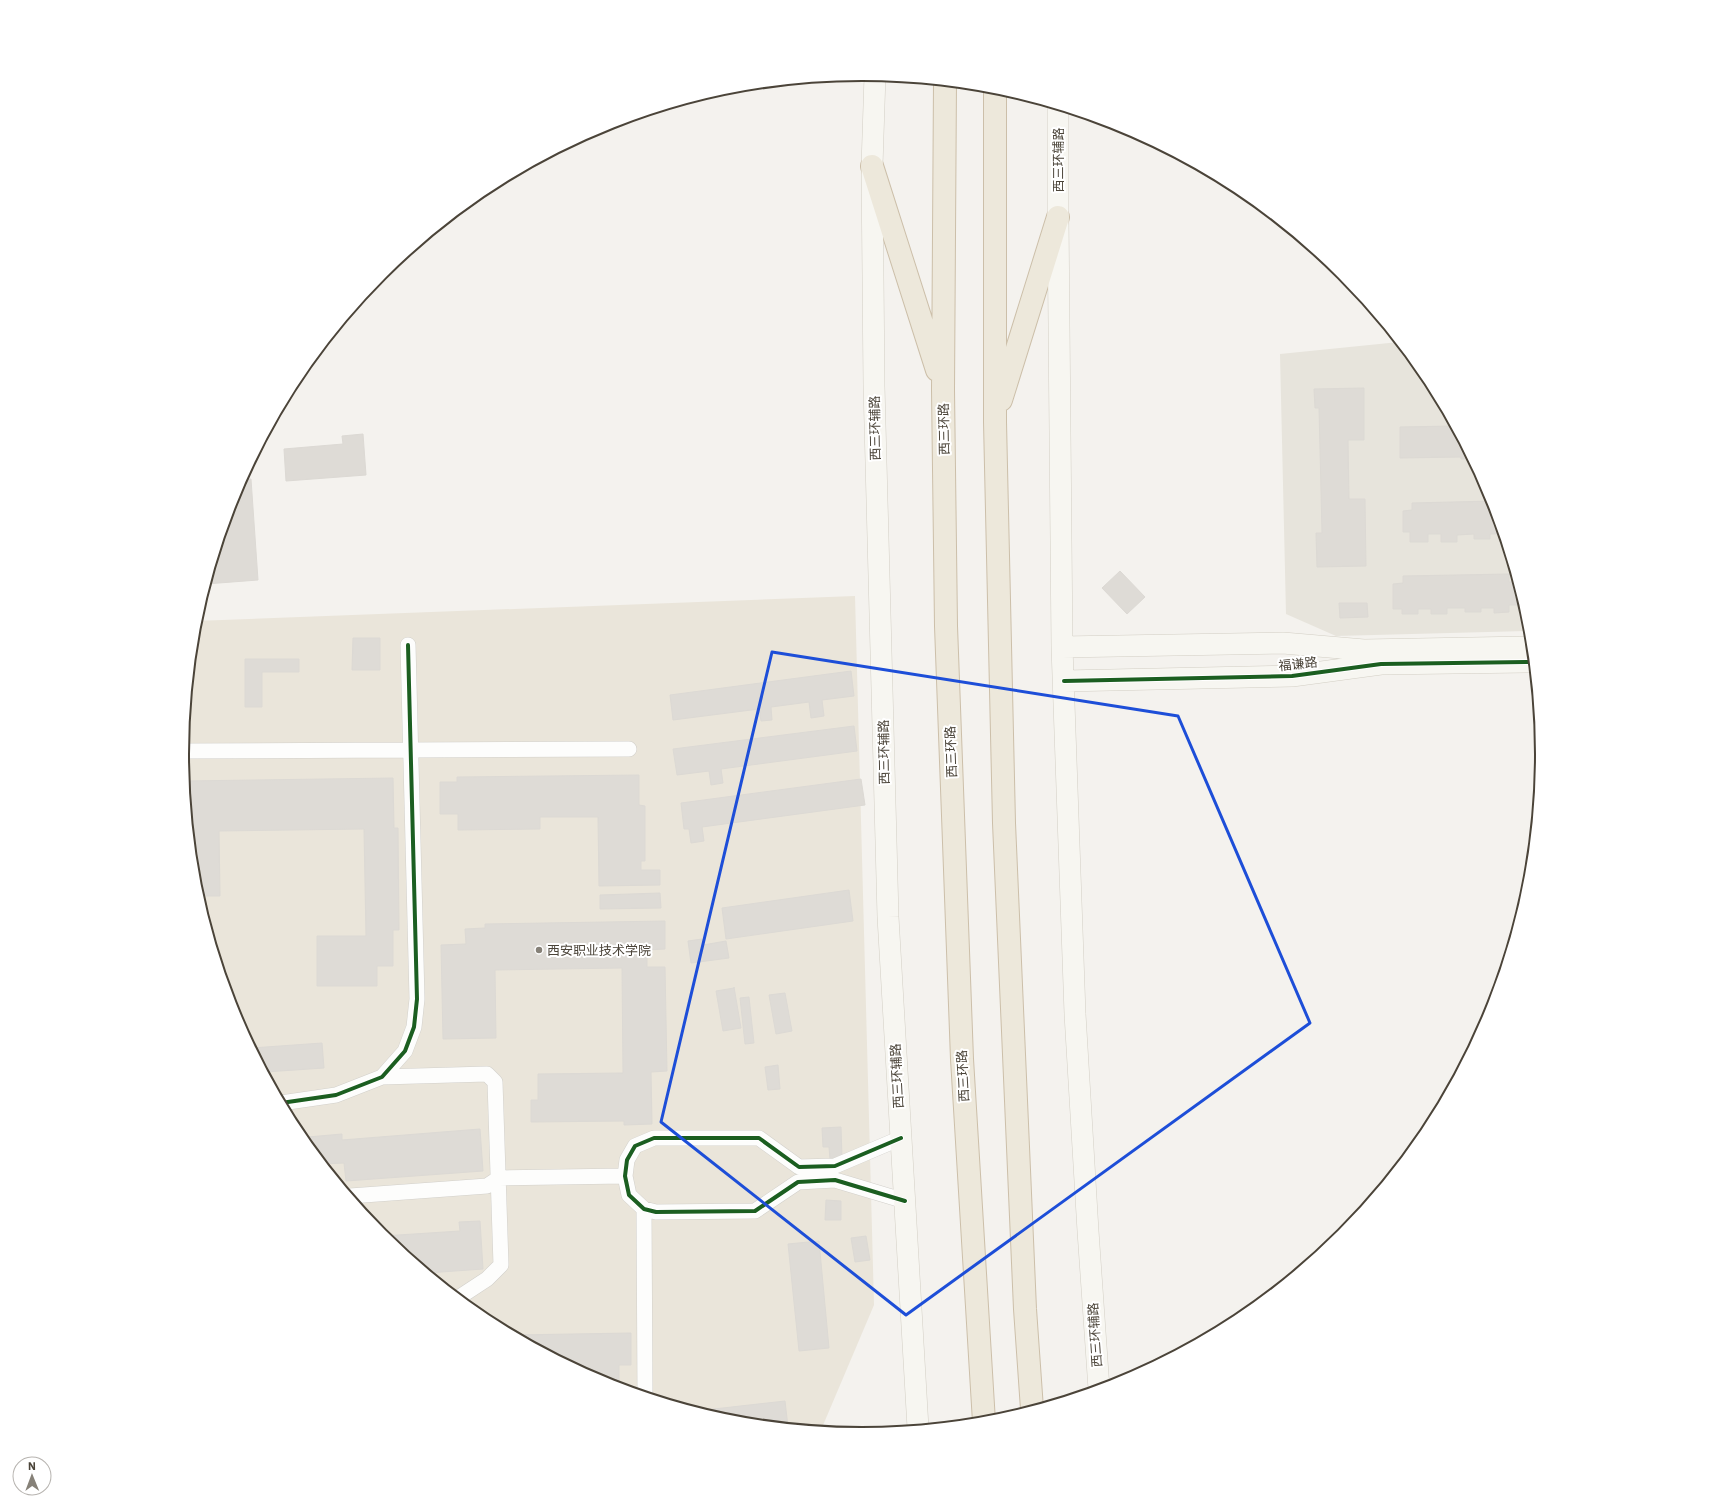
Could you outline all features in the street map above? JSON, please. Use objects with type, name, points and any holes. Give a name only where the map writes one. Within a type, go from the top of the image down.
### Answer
[{"type":"highway","name":"西三环路","points":[[945,86],[943,390],[946,634],[962,1059],[984,1416]]},
{"type":"highway","points":[[995,94],[995,422],[1004,831],[1025,1310],[1032,1405]]},
{"type":"highway","points":[[872,166],[943,390]]},
{"type":"highway","points":[[995,422],[1058,217]]},
{"type":"main road","name":"西三环辅路","points":[[875,81],[872,166],[874,386],[888,917],[918,1425]]},
{"type":"main road","name":"西三环辅路","points":[[1058,111],[1062,647],[1075,1014],[1099,1384]]},
{"type":"main road","name":"福谦路","points":[[1062,647],[1283,643],[1364,650],[1526,646]]},
{"type":"main road","name":"福谦路","points":[[1064,681],[1292,676],[1381,664],[1528,662]]},
{"type":"street","points":[[382,1077],[404,1051],[414,1027],[417,999],[408,645]]},
{"type":"street","points":[[189,750],[629,748]]},
{"type":"street","points":[[286,1102],[336,1095],[382,1077],[487,1074],[495,1082],[501,1265],[487,1279],[462,1295]]},
{"type":"street","points":[[901,1138],[835,1166],[798,1167],[759,1138],[654,1138],[635,1146],[627,1160],[625,1176],[629,1194],[644,1209],[656,1212],[756,1211],[798,1182],[835,1180],[905,1201]]},
{"type":"street","points":[[354,1196],[487,1186],[499,1178],[625,1176]]},
{"type":"street","points":[[644,1209],[645,1391]]},
{"type":"highlighted area","points":[[772,652],[1178,716],[1310,1023],[906,1315],[661,1122]]},
{"type":"shaded area","points":[[1395,342],[1422,380],[1445,418],[1466,456],[1484,496],[1512,580],[1523,631],[1336,636],[1286,614],[1280,354]]},
{"type":"shaded area","name":"西安职业技术学院","points":[[855,596],[874,1305],[823,1426],[774,1421],[731,1414],[688,1404],[604,1376],[564,1358],[525,1337],[488,1314],[452,1288],[418,1260],[386,1230],[356,1198],[328,1164],[302,1128],[258,1052],[240,1012],[225,970],[212,928],[202,885],[190,798],[189,754],[190,710],[203,621]]},
{"type":"building","points":[[1364,388],[1364,440],[1348,440],[1349,499],[1365,499],[1366,566],[1317,567],[1316,533],[1322,533],[1319,408],[1315,408],[1314,389]]},
{"type":"building","points":[[1449,426],[1467,459],[1461,459],[1461,457],[1400,458],[1400,427]]},
{"type":"building","points":[[363,434],[366,475],[286,481],[284,449],[343,444],[342,436]]},
{"type":"building","points":[[247,479],[251,479],[258,580],[211,584],[225,538]]},
{"type":"building","points":[[1486,501],[1498,534],[1490,534],[1490,539],[1474,539],[1474,534],[1457,535],[1457,542],[1441,542],[1441,534],[1428,534],[1428,542],[1410,542],[1410,532],[1403,532],[1403,511],[1412,510],[1412,503]]},
{"type":"building","points":[[1120,571],[1145,597],[1127,614],[1102,588]]},
{"type":"building","points":[[1509,574],[1509,582],[1512,582],[1517,605],[1509,605],[1509,612],[1494,613],[1494,608],[1481,608],[1481,612],[1465,612],[1465,608],[1447,608],[1447,614],[1431,614],[1431,609],[1418,609],[1418,614],[1402,614],[1402,609],[1393,609],[1393,584],[1403,583],[1403,576]]},
{"type":"building","points":[[1339,603],[1367,603],[1368,617],[1340,618]]},
{"type":"building","points":[[353,638],[380,638],[380,670],[352,670]]},
{"type":"building","points":[[245,659],[299,659],[299,672],[262,672],[262,707],[245,707]]},
{"type":"building","points":[[851,671],[854,696],[822,700],[824,716],[811,718],[809,702],[771,707],[772,720],[761,721],[759,709],[673,720],[670,695]]},
{"type":"building","points":[[854,726],[857,751],[721,769],[723,783],[711,785],[709,771],[677,775],[673,749]]},
{"type":"building","points":[[639,775],[639,805],[645,806],[645,861],[641,861],[641,870],[660,870],[660,885],[599,886],[598,817],[540,817],[540,829],[458,830],[458,814],[440,814],[440,782],[457,782],[457,777]]},
{"type":"building","points":[[393,778],[394,828],[398,828],[399,930],[393,930],[393,966],[377,966],[377,986],[317,986],[317,936],[366,936],[364,829],[219,831],[220,896],[205,896],[195,842],[190,781]]},
{"type":"building","points":[[861,779],[865,805],[702,827],[704,841],[691,843],[689,829],[684,829],[681,803]]},
{"type":"building","points":[[849,890],[853,921],[726,939],[722,908]]},
{"type":"building","points":[[660,893],[661,908],[600,909],[600,895]]},
{"type":"building","points":[[665,921],[665,949],[647,950],[647,967],[665,967],[667,1071],[651,1072],[652,1124],[624,1125],[624,1121],[531,1122],[531,1100],[538,1100],[538,1074],[623,1073],[622,968],[495,970],[496,1038],[443,1039],[441,945],[466,944],[465,929],[485,928],[485,924]]},
{"type":"building","points":[[702,939],[703,945],[726,941],[729,958],[691,963],[688,941]]},
{"type":"building","points":[[734,987],[741,1028],[723,1031],[716,991]]},
{"type":"building","points":[[785,993],[792,1031],[776,1034],[769,995]]},
{"type":"building","points":[[749,997],[754,1043],[745,1044],[740,998]]},
{"type":"building","points":[[322,1043],[324,1068],[269,1072],[256,1048]]},
{"type":"building","points":[[778,1065],[780,1089],[768,1090],[765,1067]]},
{"type":"building","points":[[841,1127],[842,1158],[830,1159],[829,1147],[823,1147],[822,1128]]},
{"type":"building","points":[[480,1129],[483,1171],[346,1181],[344,1163],[328,1164],[308,1137],[342,1134],[342,1140]]},
{"type":"building","points":[[826,1200],[841,1201],[841,1220],[825,1220]]},
{"type":"building","points":[[480,1221],[483,1269],[433,1273],[392,1235],[460,1231],[459,1222]]},
{"type":"building","points":[[866,1236],[870,1260],[855,1262],[851,1238]]},
{"type":"building","points":[[819,1241],[829,1348],[799,1351],[788,1244]]},
{"type":"building","points":[[631,1333],[631,1365],[619,1365],[619,1381],[564,1358],[522,1335]]},
{"type":"building","points":[[785,1401],[787,1423],[731,1414],[711,1409]]},
{"type":"cycle path","points":[[286,1102],[336,1095],[382,1077],[405,1051],[414,1027],[417,999],[408,645]]},
{"type":"cycle path","points":[[1064,681],[1292,676],[1381,664],[1528,662]]},
{"type":"cycle path","points":[[901,1138],[835,1166],[799,1167],[759,1138],[654,1138],[635,1146],[627,1160],[625,1176],[629,1195],[644,1209],[656,1212],[755,1211],[798,1182],[835,1180],[905,1201]]},
{"type":"place","name":"西安职业技术学院","points":[[539,950]]}]
